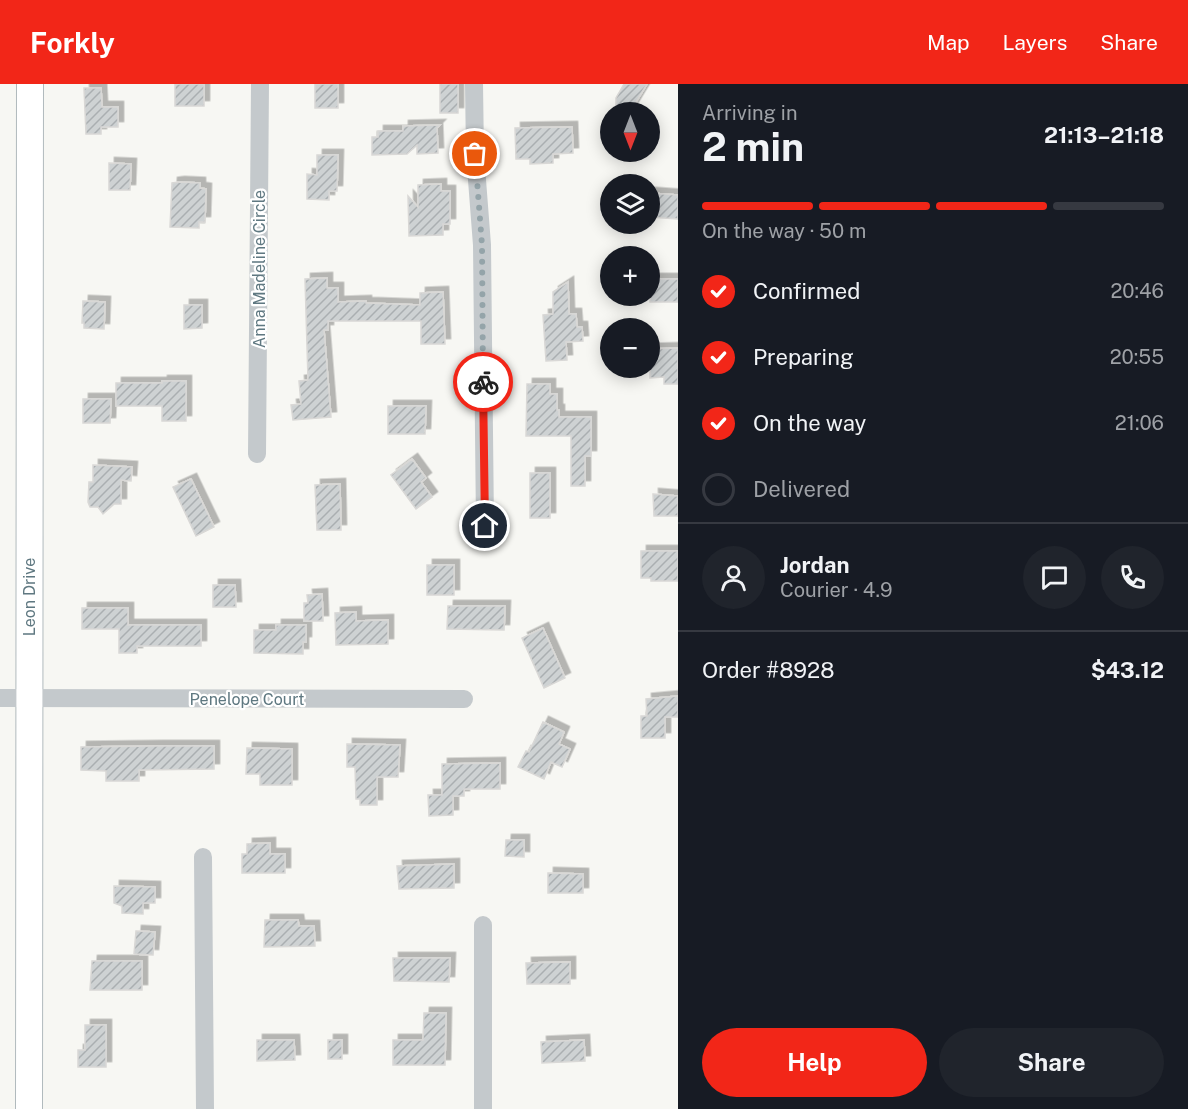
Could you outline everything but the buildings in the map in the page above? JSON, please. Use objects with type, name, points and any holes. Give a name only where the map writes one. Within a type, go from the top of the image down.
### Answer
[{"type":"street","name":"Leon Drive","points":[[29,1109],[30,84]]},
{"type":"street","name":"Anna Madeline Circle","points":[[257,454],[260,84]]},
{"type":"street","points":[[474,84],[475,154],[482,245],[485,526]]},
{"type":"street","name":"Penelope Court","points":[[0,698],[464,699]]},
{"type":"street","points":[[203,857],[205,1109]]},
{"type":"street","points":[[483,925],[483,1109]]},
{"type":"way so far","points":[[475,154],[482,245],[483,382]]},
{"type":"route","points":[[483,382],[485,526]]}]
